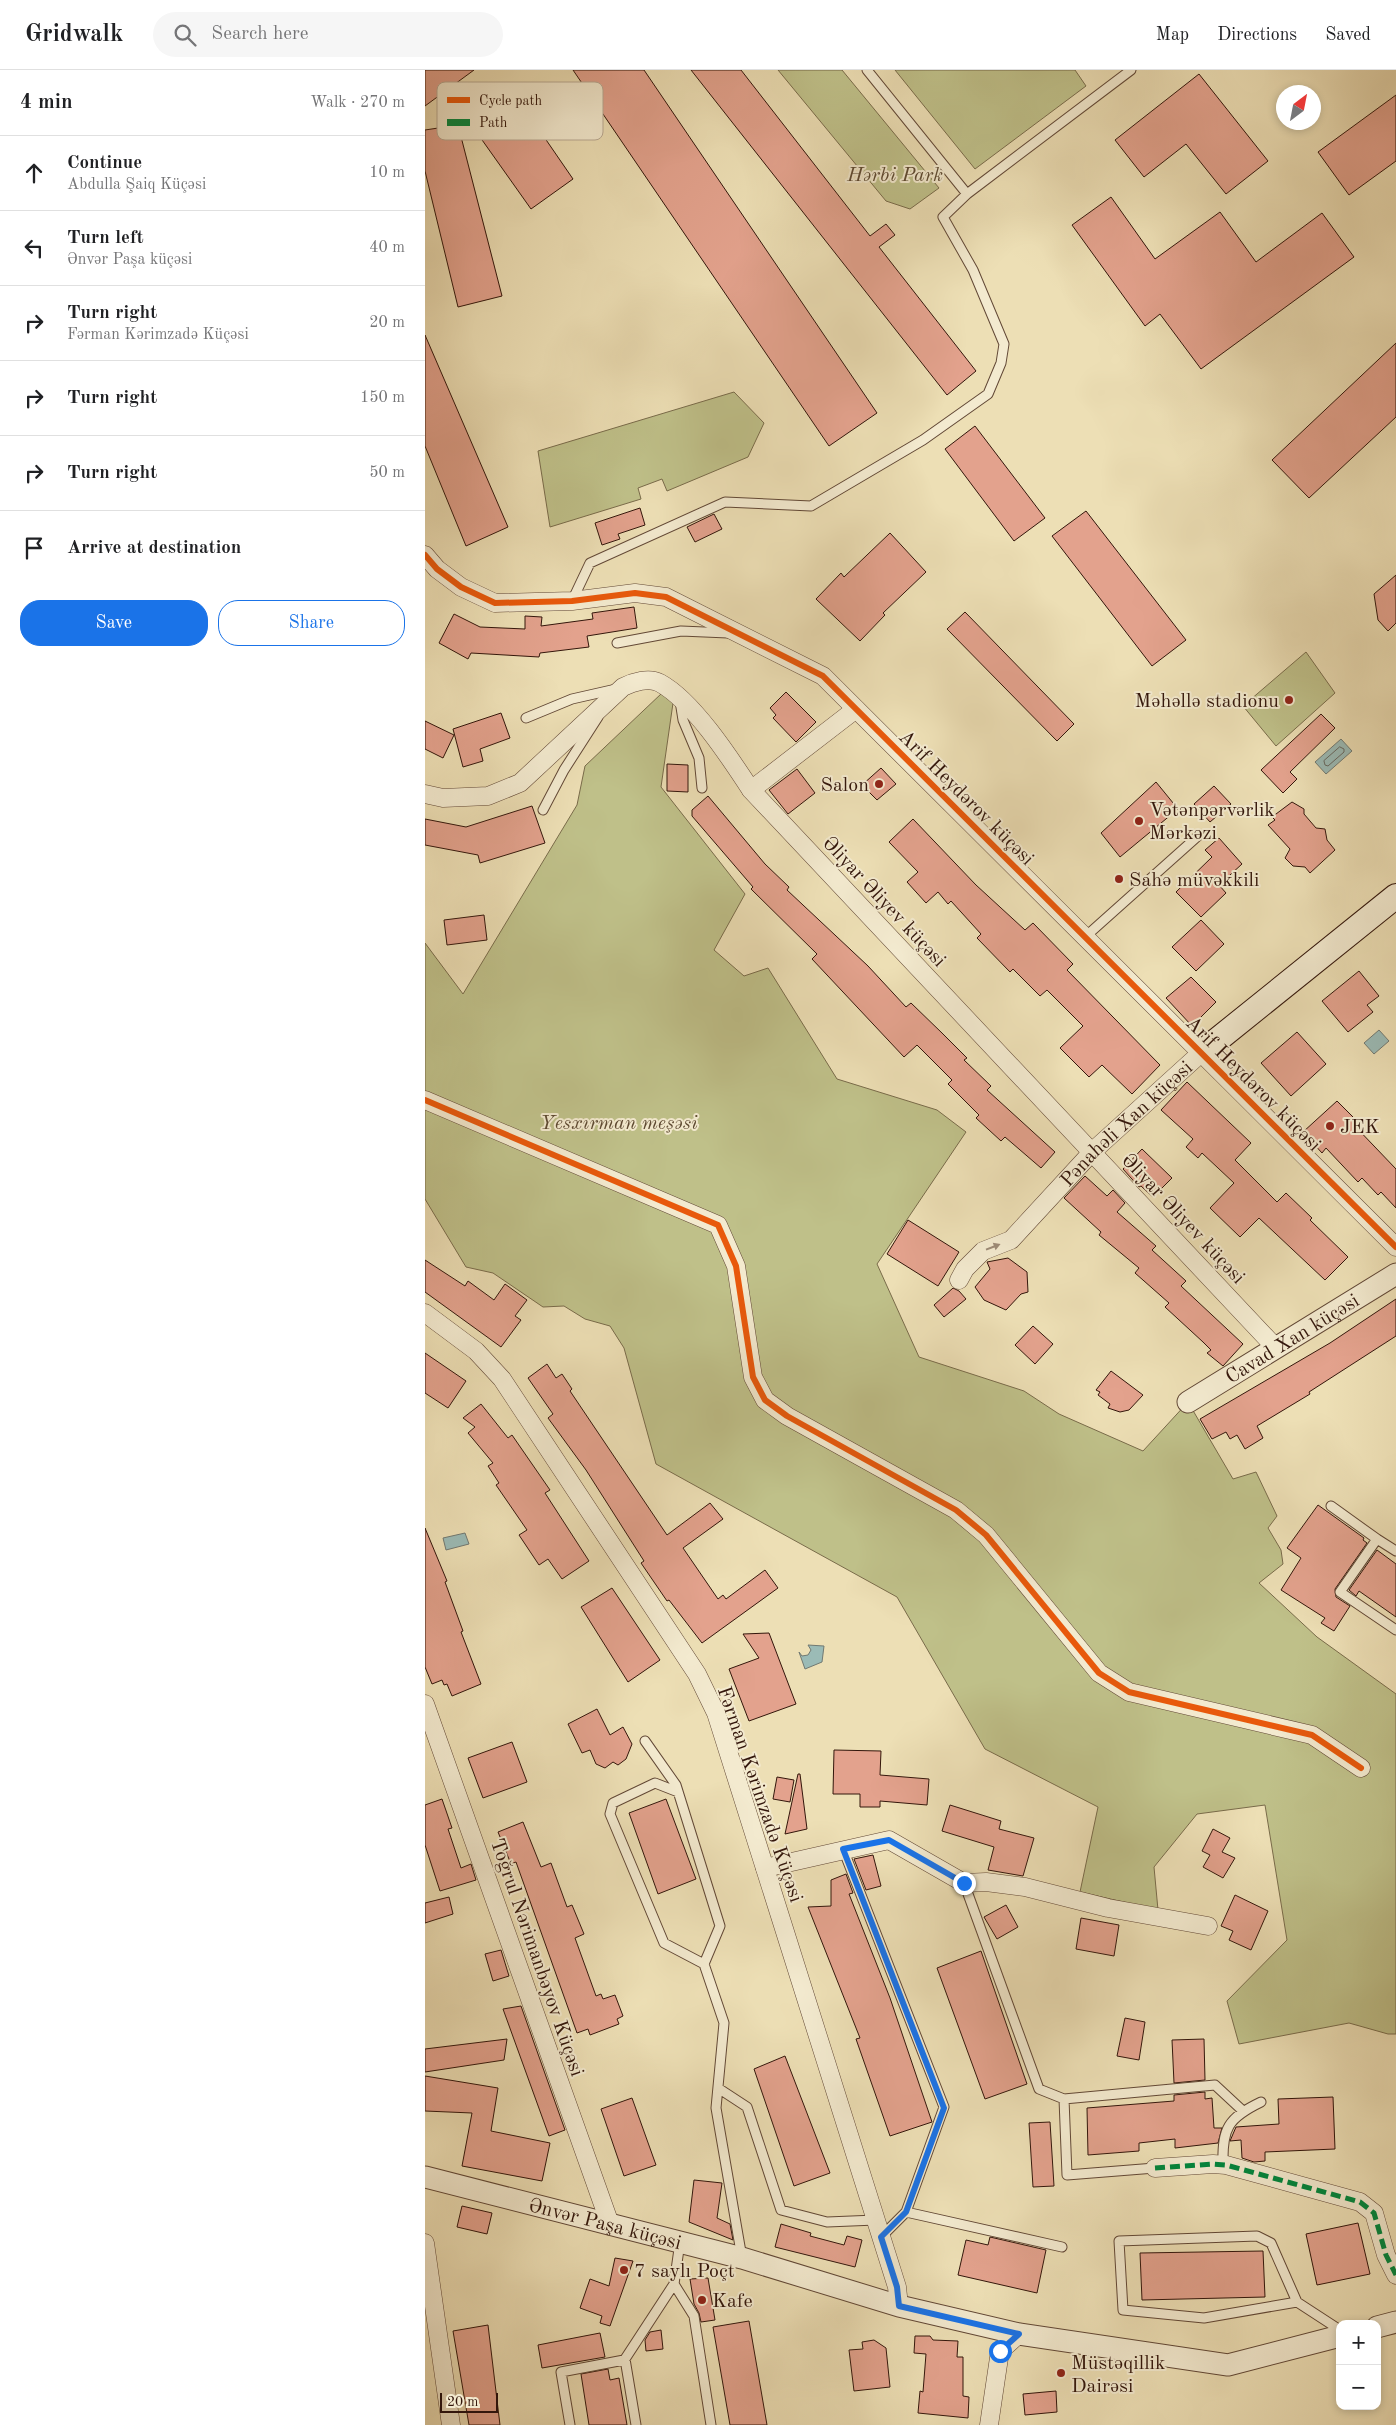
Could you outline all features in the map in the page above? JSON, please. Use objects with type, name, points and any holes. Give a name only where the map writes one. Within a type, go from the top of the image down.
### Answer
[{"type":"main road","name":"Pənahəli Xan küçəsi","points":[[1201,1053],[1396,896]]},
{"type":"street","name":"Arif Heydərov küçəsi","points":[[425,555],[437,569],[461,587],[495,603],[572,601],[635,593],[667,597],[823,676],[1396,1247]]},
{"type":"street","name":"Əliyar Əliyev küçəsi","points":[[425,794],[443,798],[488,796],[520,784],[623,687],[636,681],[659,682],[680,698],[705,726],[751,790],[1093,1151],[1275,1347]]},
{"type":"street","points":[[751,790],[856,709]]},
{"type":"street","name":"Pənahəli Xan küçəsi","points":[[959,1280],[965,1269],[983,1251],[1011,1240],[1093,1151],[1201,1053]]},
{"type":"street","points":[[425,1100],[717,1225],[736,1266],[753,1377],[765,1400],[787,1416],[956,1510],[986,1535],[1099,1673],[1129,1692],[1312,1734],[1361,1768]]},
{"type":"street","name":"Cavad Xan küçəsi","points":[[1188,1402],[1396,1274]]},
{"type":"street","name":"Fərman Kərimzadə Küçəsi","points":[[425,1312],[476,1351],[502,1378],[697,1674],[716,1713],[897,2287],[899,2306]]},
{"type":"street","name":"Toğrul Nərimanbəyov Küçəsi","points":[[425,1704],[610,2224]]},
{"type":"street","points":[[765,1868],[889,1840],[964,1883],[986,1882],[1025,1887],[1108,1908],[1209,1926]]},
{"type":"street","points":[[1155,2168],[1223,2164],[1352,2199],[1368,2206],[1374,2213],[1385,2255],[1396,2276]]},
{"type":"street","name":"Ənvər Paşa küçəsi","points":[[425,2177],[742,2258],[899,2306],[1019,2334],[1228,2365],[1336,2337]]},
{"type":"street","points":[[425,2243],[429,2315],[451,2425]]},
{"type":"street","points":[[1381,2325],[1396,2322]]},
{"type":"street","points":[[989,2425],[1000,2351],[1019,2334]]},
{"type":"lane","points":[[867,70],[967,194]]},
{"type":"lane","points":[[572,601],[590,563],[725,502],[811,506],[923,440],[989,394],[1001,363],[1004,344],[973,270],[943,217],[967,194],[1131,70]]},
{"type":"lane","points":[[617,643],[681,631],[739,633]]},
{"type":"lane","points":[[526,718],[572,699],[623,687]]},
{"type":"lane","points":[[680,698],[683,720],[699,758],[702,788]]},
{"type":"lane","points":[[543,810],[565,770],[597,720],[604,703]]},
{"type":"lane","points":[[1085,938],[1198,836]]},
{"type":"lane","points":[[1331,1506],[1396,1551]]},
{"type":"lane","points":[[1377,1539],[1340,1592],[1396,1630]]},
{"type":"lane","points":[[645,1741],[678,1792],[720,1926],[704,1964],[724,2023],[715,2108],[742,2258]]},
{"type":"lane","points":[[678,1792],[655,1783],[613,1803],[610,1814],[664,1944],[704,1964]]},
{"type":"lane","points":[[843,1849],[944,2108],[906,2212],[881,2237]]},
{"type":"lane","points":[[964,1883],[1039,2089],[1064,2099],[1215,2085],[1243,2111]]},
{"type":"lane","points":[[718,2088],[747,2107],[781,2210],[827,2222],[876,2220]]},
{"type":"lane","points":[[1064,2099],[1067,2175],[1155,2168]]},
{"type":"lane","points":[[1223,2164],[1222,2141],[1225,2133],[1243,2111],[1261,2102]]},
{"type":"lane","points":[[906,2212],[1062,2247]]},
{"type":"lane","points":[[1297,2302],[1204,2318],[1123,2310],[1119,2241],[1257,2236],[1271,2243],[1297,2302],[1336,2327]]},
{"type":"lane","points":[[636,2425],[624,2360],[674,2284],[680,2242]]},
{"type":"lane","points":[[674,2284],[693,2316],[711,2425]]},
{"type":"lane","points":[[570,2425],[561,2372],[624,2360]]},
{"type":"green space","name":"Hərbi Park","points":[[778,70],[842,70],[939,188],[910,209],[886,201]]},
{"type":"green space","points":[[895,70],[1075,70],[1086,86],[975,169]]},
{"type":"green space","points":[[734,392],[764,423],[748,457],[667,491],[662,479],[638,488],[641,499],[550,527],[538,451]]},
{"type":"green space","name":"Məhəllə stadionu","points":[[1306,652],[1335,693],[1276,746],[1243,706]]},
{"type":"green space","name":"Yesxırman meşəsi","points":[[662,693],[673,703],[661,787],[745,894],[714,950],[744,976],[768,968],[837,1079],[937,1110],[966,1132],[877,1264],[919,1357],[1024,1391],[1059,1414],[1143,1451],[1188,1402],[1233,1479],[1256,1472],[1277,1516],[1268,1528],[1281,1550],[1283,1564],[1259,1583],[1317,1637],[1396,1694],[1396,2034],[1388,2034],[1349,2023],[1239,2044],[1227,2001],[1287,1940],[1265,1805],[1197,1814],[1154,1867],[1158,1910],[1080,1892],[1098,1807],[985,1749],[897,1597],[656,1464],[624,1348],[610,1326],[585,1319],[564,1306],[543,1307],[493,1273],[466,1267],[425,1199],[425,943],[463,994],[577,805],[585,766]]},
{"type":"water","points":[[1341,739],[1352,751],[1326,774],[1315,762]]},
{"type":"water","points":[[1379,1030],[1389,1041],[1374,1054],[1364,1043]]},
{"type":"water","points":[[465,1533],[469,1544],[446,1550],[443,1538]]},
{"type":"water","points":[[808,1645],[824,1646],[822,1662],[805,1669],[799,1652],[802,1656],[808,1655],[811,1650]]},
{"type":"building","points":[[425,70],[474,70],[458,82],[437,82],[437,97],[425,106]]},
{"type":"building","points":[[573,70],[644,70],[877,413],[829,446],[603,114],[603,82],[581,82]]},
{"type":"building","points":[[691,70],[741,70],[870,236],[886,224],[895,235],[879,247],[976,371],[947,395]]},
{"type":"building","points":[[1199,74],[1268,161],[1226,194],[1186,144],[1144,177],[1115,140]]},
{"type":"building","points":[[1396,95],[1396,161],[1349,195],[1318,152]]},
{"type":"building","points":[[437,128],[437,140],[462,140],[502,296],[458,307],[425,171],[425,130]]},
{"type":"building","points":[[482,140],[546,140],[573,179],[531,209]]},
{"type":"building","points":[[1111,197],[1155,259],[1220,212],[1256,262],[1322,213],[1354,257],[1201,369],[1160,314],[1145,326],[1072,225]]},
{"type":"building","points":[[425,335],[508,527],[466,546],[425,446]]},
{"type":"building","points":[[1396,343],[1396,417],[1309,498],[1272,460]]},
{"type":"building","points":[[975,426],[1045,518],[1014,541],[945,449]]},
{"type":"building","points":[[640,508],[645,525],[618,534],[620,539],[602,545],[595,523]]},
{"type":"building","points":[[1086,511],[1186,640],[1152,666],[1052,536]]},
{"type":"building","points":[[714,514],[722,529],[695,542],[687,527]]},
{"type":"building","points":[[890,533],[926,572],[883,613],[885,615],[860,641],[816,599],[841,573],[844,577]]},
{"type":"building","points":[[1396,575],[1396,623],[1388,631],[1378,620],[1374,594]]},
{"type":"building","points":[[634,607],[637,628],[587,636],[589,647],[540,653],[539,657],[471,653],[468,659],[439,643],[454,614],[480,627],[525,629],[525,616],[542,617],[541,626],[593,619],[592,613]]},
{"type":"building","points":[[965,612],[1074,724],[1057,741],[947,629]]},
{"type":"building","points":[[786,692],[816,722],[796,742],[773,718],[776,715],[770,708]]},
{"type":"building","points":[[501,713],[510,738],[480,749],[483,761],[463,767],[453,729]]},
{"type":"building","points":[[1321,714],[1335,728],[1290,772],[1297,779],[1283,793],[1261,770]]},
{"type":"building","points":[[425,721],[454,735],[443,758],[425,749]]},
{"type":"building","points":[[667,764],[688,765],[688,792],[667,791]]},
{"type":"building","name":"Salon","points":[[881,768],[896,784],[877,800],[862,785]]},
{"type":"building","points":[[797,769],[815,793],[788,814],[769,790]]},
{"type":"building","name":"Vətənpərvərlik Mərkəzi","points":[[1156,782],[1178,809],[1120,857],[1101,833]]},
{"type":"building","points":[[1214,786],[1231,804],[1210,822],[1194,804]]},
{"type":"building","points":[[708,796],[765,864],[789,887],[787,890],[868,966],[906,1007],[911,1003],[942,1033],[967,1058],[964,1060],[991,1086],[987,1090],[1055,1152],[1041,1168],[1005,1137],[1001,1141],[976,1118],[979,1115],[948,1084],[952,1080],[917,1045],[904,1057],[812,959],[817,954],[751,889],[753,887],[692,816],[692,810]]},
{"type":"building","points":[[1292,802],[1304,809],[1304,814],[1316,828],[1325,829],[1327,840],[1335,850],[1310,873],[1305,867],[1293,866],[1285,858],[1290,849],[1268,825],[1275,820],[1272,817]]},
{"type":"building","points":[[532,806],[545,843],[480,863],[478,855],[425,845],[425,819],[466,827]]},
{"type":"building","points":[[913,819],[976,885],[1025,930],[1033,923],[1073,964],[1067,970],[1160,1065],[1132,1094],[1102,1065],[1089,1077],[1060,1048],[1083,1026],[1047,990],[1040,996],[1013,969],[1010,972],[977,938],[981,934],[951,901],[948,904],[938,892],[926,903],[907,882],[918,872],[889,842]]},
{"type":"building","points":[[1219,838],[1242,864],[1219,885],[1226,893],[1201,917],[1176,892],[1212,857],[1205,850]]},
{"type":"building","points":[[484,915],[487,940],[447,945],[444,920]]},
{"type":"building","points":[[1201,920],[1224,944],[1196,971],[1172,947]]},
{"type":"building","points":[[1359,971],[1379,996],[1367,1005],[1373,1012],[1348,1032],[1322,1001]]},
{"type":"building","points":[[1191,977],[1216,1002],[1192,1026],[1166,998]]},
{"type":"building","points":[[1297,1032],[1326,1064],[1291,1096],[1261,1063]]},
{"type":"building","points":[[1187,1082],[1251,1143],[1235,1160],[1277,1202],[1286,1193],[1312,1218],[1310,1220],[1348,1257],[1325,1280],[1259,1218],[1240,1237],[1210,1208],[1234,1183],[1202,1153],[1198,1158],[1186,1147],[1193,1139],[1161,1110]]},
{"type":"building","points":[[1337,1101],[1356,1120],[1352,1123],[1396,1169],[1396,1208],[1381,1192],[1378,1195],[1362,1178],[1358,1182],[1326,1148],[1322,1153],[1303,1132]]},
{"type":"building","points":[[1142,1149],[1172,1178],[1153,1197],[1141,1186],[1139,1187],[1123,1169]]},
{"type":"building","points":[[1085,1176],[1107,1196],[1113,1190],[1125,1203],[1117,1212],[1156,1246],[1152,1250],[1186,1281],[1181,1286],[1243,1344],[1223,1366],[1207,1353],[1211,1350],[1165,1307],[1169,1303],[1135,1273],[1139,1268],[1099,1235],[1101,1232],[1064,1198]]},
{"type":"building","points":[[908,1220],[959,1252],[938,1286],[887,1254]]},
{"type":"building","points":[[1008,1258],[1027,1272],[1028,1292],[1021,1294],[1006,1310],[984,1300],[975,1287],[990,1269],[987,1262]]},
{"type":"building","points":[[425,1260],[465,1286],[468,1281],[494,1300],[505,1284],[527,1300],[515,1316],[521,1320],[501,1347],[425,1292]]},
{"type":"building","points":[[953,1288],[959,1291],[966,1299],[944,1317],[934,1305]]},
{"type":"building","points":[[1396,1299],[1396,1336],[1309,1392],[1310,1394],[1257,1426],[1263,1438],[1245,1449],[1237,1435],[1230,1439],[1226,1432],[1212,1439],[1200,1419],[1330,1343]]},
{"type":"building","points":[[1033,1326],[1053,1344],[1035,1364],[1015,1345]]},
{"type":"building","points":[[425,1353],[466,1381],[448,1408],[425,1393]]},
{"type":"building","points":[[547,1364],[556,1378],[562,1374],[572,1389],[570,1391],[667,1535],[710,1503],[723,1519],[683,1548],[718,1599],[723,1595],[726,1599],[765,1570],[778,1588],[702,1643],[669,1600],[667,1601],[641,1563],[644,1561],[586,1470],[548,1418],[553,1414],[528,1378]]},
{"type":"building","points":[[1111,1371],[1143,1395],[1129,1410],[1120,1412],[1108,1408],[1110,1404],[1098,1395],[1100,1392],[1096,1390]]},
{"type":"building","points":[[481,1404],[508,1438],[512,1435],[550,1490],[545,1493],[589,1561],[562,1579],[548,1559],[539,1565],[519,1535],[527,1530],[496,1485],[499,1483],[488,1466],[493,1463],[468,1433],[475,1427],[463,1418]]},
{"type":"building","points":[[1318,1505],[1364,1538],[1363,1540],[1367,1543],[1335,1589],[1336,1597],[1350,1606],[1334,1631],[1321,1623],[1325,1618],[1281,1590],[1301,1558],[1287,1548]]},
{"type":"building","points":[[425,1528],[447,1581],[445,1582],[463,1631],[461,1632],[481,1684],[452,1696],[447,1684],[444,1685],[442,1680],[432,1684],[425,1667]]},
{"type":"building","points":[[1377,1550],[1396,1564],[1396,1617],[1359,1591],[1356,1596],[1349,1590]]},
{"type":"building","points":[[612,1588],[660,1660],[628,1682],[581,1607]]},
{"type":"building","points":[[769,1633],[796,1704],[749,1721],[729,1669],[759,1658],[743,1634]]},
{"type":"building","points":[[597,1709],[610,1735],[623,1727],[632,1744],[626,1759],[618,1765],[613,1762],[605,1768],[596,1764],[590,1750],[582,1753],[568,1724]]},
{"type":"building","points":[[512,1742],[527,1782],[483,1798],[468,1758]]},
{"type":"building","points":[[834,1750],[881,1751],[880,1775],[929,1779],[927,1805],[880,1801],[880,1807],[860,1807],[860,1794],[833,1794]]},
{"type":"building","points":[[798,1774],[800,1774],[807,1829],[785,1834]]},
{"type":"building","points":[[777,1777],[794,1780],[790,1802],[773,1799]]},
{"type":"building","points":[[442,1799],[452,1828],[448,1829],[461,1868],[471,1864],[476,1880],[440,1891],[425,1845],[425,1805]]},
{"type":"building","points":[[666,1799],[696,1879],[658,1894],[629,1813]]},
{"type":"building","points":[[950,1805],[1001,1821],[999,1829],[1034,1838],[1023,1876],[988,1870],[994,1847],[942,1831]]},
{"type":"building","points":[[523,1822],[541,1867],[551,1863],[567,1907],[572,1905],[584,1934],[575,1938],[596,1996],[601,1994],[603,1999],[615,1995],[623,2016],[617,2019],[619,2024],[590,2035],[588,2029],[577,2033],[516,1862],[511,1864],[498,1832]]},
{"type":"building","points":[[1213,1829],[1230,1838],[1222,1852],[1235,1858],[1223,1878],[1203,1867],[1210,1855],[1202,1851]]},
{"type":"building","points":[[873,1855],[881,1886],[866,1890],[854,1859]]},
{"type":"building","points":[[846,1874],[853,1893],[849,1894],[890,1998],[932,2122],[890,2136],[856,2039],[860,2038],[808,1907],[831,1906],[831,1880]]},
{"type":"building","points":[[1235,1895],[1268,1911],[1251,1950],[1229,1940],[1233,1931],[1221,1926]]},
{"type":"building","points":[[449,1897],[453,1914],[425,1923],[425,1903]]},
{"type":"building","points":[[1006,1905],[1018,1927],[997,1939],[984,1917]]},
{"type":"building","points":[[1081,1918],[1119,1925],[1114,1956],[1076,1949]]},
{"type":"building","points":[[501,1950],[509,1976],[493,1981],[485,1954]]},
{"type":"building","points":[[981,1951],[1027,2084],[985,2099],[937,1968]]},
{"type":"building","points":[[521,2006],[565,2130],[549,2136],[503,2009]]},
{"type":"building","points":[[1125,2018],[1145,2022],[1139,2060],[1117,2056]]},
{"type":"building","points":[[507,2039],[504,2060],[425,2072],[425,2049]]},
{"type":"building","points":[[1204,2039],[1205,2080],[1174,2083],[1172,2040]]},
{"type":"building","points":[[785,2056],[830,2173],[794,2186],[754,2069]]},
{"type":"building","points":[[425,2076],[498,2088],[491,2131],[550,2143],[542,2181],[462,2166],[472,2113],[425,2111]]},
{"type":"building","points":[[1205,2092],[1205,2099],[1212,2098],[1214,2128],[1222,2128],[1218,2143],[1175,2148],[1175,2139],[1139,2143],[1139,2151],[1088,2155],[1087,2108],[1174,2101],[1174,2095]]},
{"type":"building","points":[[1333,2097],[1335,2149],[1265,2152],[1265,2161],[1254,2162],[1242,2158],[1241,2140],[1230,2141],[1236,2127],[1279,2124],[1278,2099]]},
{"type":"building","points":[[632,2098],[656,2165],[624,2176],[601,2109]]},
{"type":"building","points":[[1050,2122],[1054,2186],[1033,2187],[1029,2123]]},
{"type":"building","points":[[694,2180],[722,2183],[717,2218],[730,2224],[733,2240],[689,2222]]},
{"type":"building","points":[[462,2206],[492,2213],[487,2234],[457,2227]]},
{"type":"building","points":[[1358,2223],[1370,2274],[1317,2285],[1306,2234]]},
{"type":"building","points":[[781,2224],[811,2233],[810,2236],[844,2245],[847,2236],[862,2240],[855,2267],[775,2247]]},
{"type":"building","points":[[990,2237],[1046,2250],[1037,2293],[958,2275],[966,2240],[988,2245]]},
{"type":"building","points":[[1263,2251],[1265,2297],[1142,2300],[1140,2253]]},
{"type":"building","points":[[615,2258],[633,2261],[610,2326],[600,2323],[602,2316],[580,2308],[590,2279],[609,2286]]},
{"type":"building","name":"Kafe","points":[[708,2278],[715,2320],[701,2322],[694,2304],[690,2279]]},
{"type":"building","points":[[749,2321],[767,2425],[730,2425],[713,2327]]},
{"type":"building","points":[[488,2325],[500,2425],[469,2425],[453,2331]]},
{"type":"building","points":[[661,2330],[663,2349],[646,2351],[645,2340],[650,2332]]},
{"type":"building","points":[[600,2333],[605,2357],[542,2368],[538,2345]]},
{"type":"building","points":[[915,2336],[930,2336],[933,2340],[958,2341],[957,2357],[963,2357],[963,2396],[969,2397],[968,2418],[918,2413],[920,2391],[923,2392],[926,2354],[914,2353]]},
{"type":"building","points":[[874,2340],[886,2348],[890,2387],[854,2391],[849,2350],[863,2349],[862,2342]]},
{"type":"building","points":[[608,2369],[610,2380],[619,2378],[627,2425],[589,2425],[581,2374]]},
{"type":"building","points":[[1056,2391],[1057,2412],[1025,2415],[1023,2394]]},
{"type":"marked path","points":[[1155,2168],[1213,2164],[1226,2165],[1360,2202],[1374,2213],[1386,2255],[1396,2275]]},
{"type":"cycle path","points":[[425,555],[437,569],[461,587],[495,603],[572,601],[635,593],[666,597],[823,676],[1396,1247]]},
{"type":"cycle path","points":[[425,1100],[718,1225],[736,1266],[753,1377],[765,1400],[787,1416],[956,1510],[986,1535],[1099,1673],[1129,1692],[1312,1735],[1361,1768]]},
{"type":"place","name":"Məhəllə stadionu","points":[[1289,700]]},
{"type":"place","name":"Salon","points":[[879,784]]},
{"type":"place","name":"Vətənpərvərlik Mərkəzi","points":[[1139,821]]},
{"type":"place","name":"Sahə müvəkkili","points":[[1119,879]]},
{"type":"place","name":"JEK","points":[[1330,1126]]},
{"type":"place","name":"7 saylı Poçt","points":[[624,2270]]},
{"type":"place","name":"Kafe","points":[[702,2300]]},
{"type":"place","name":"Müstəqillik Dairəsi","points":[[1061,2373]]},
{"type":"route","points":[[964,1883],[889,1840],[843,1849],[944,2108],[906,2212],[881,2237],[897,2287],[899,2306],[1019,2334],[1000,2351]]}]
